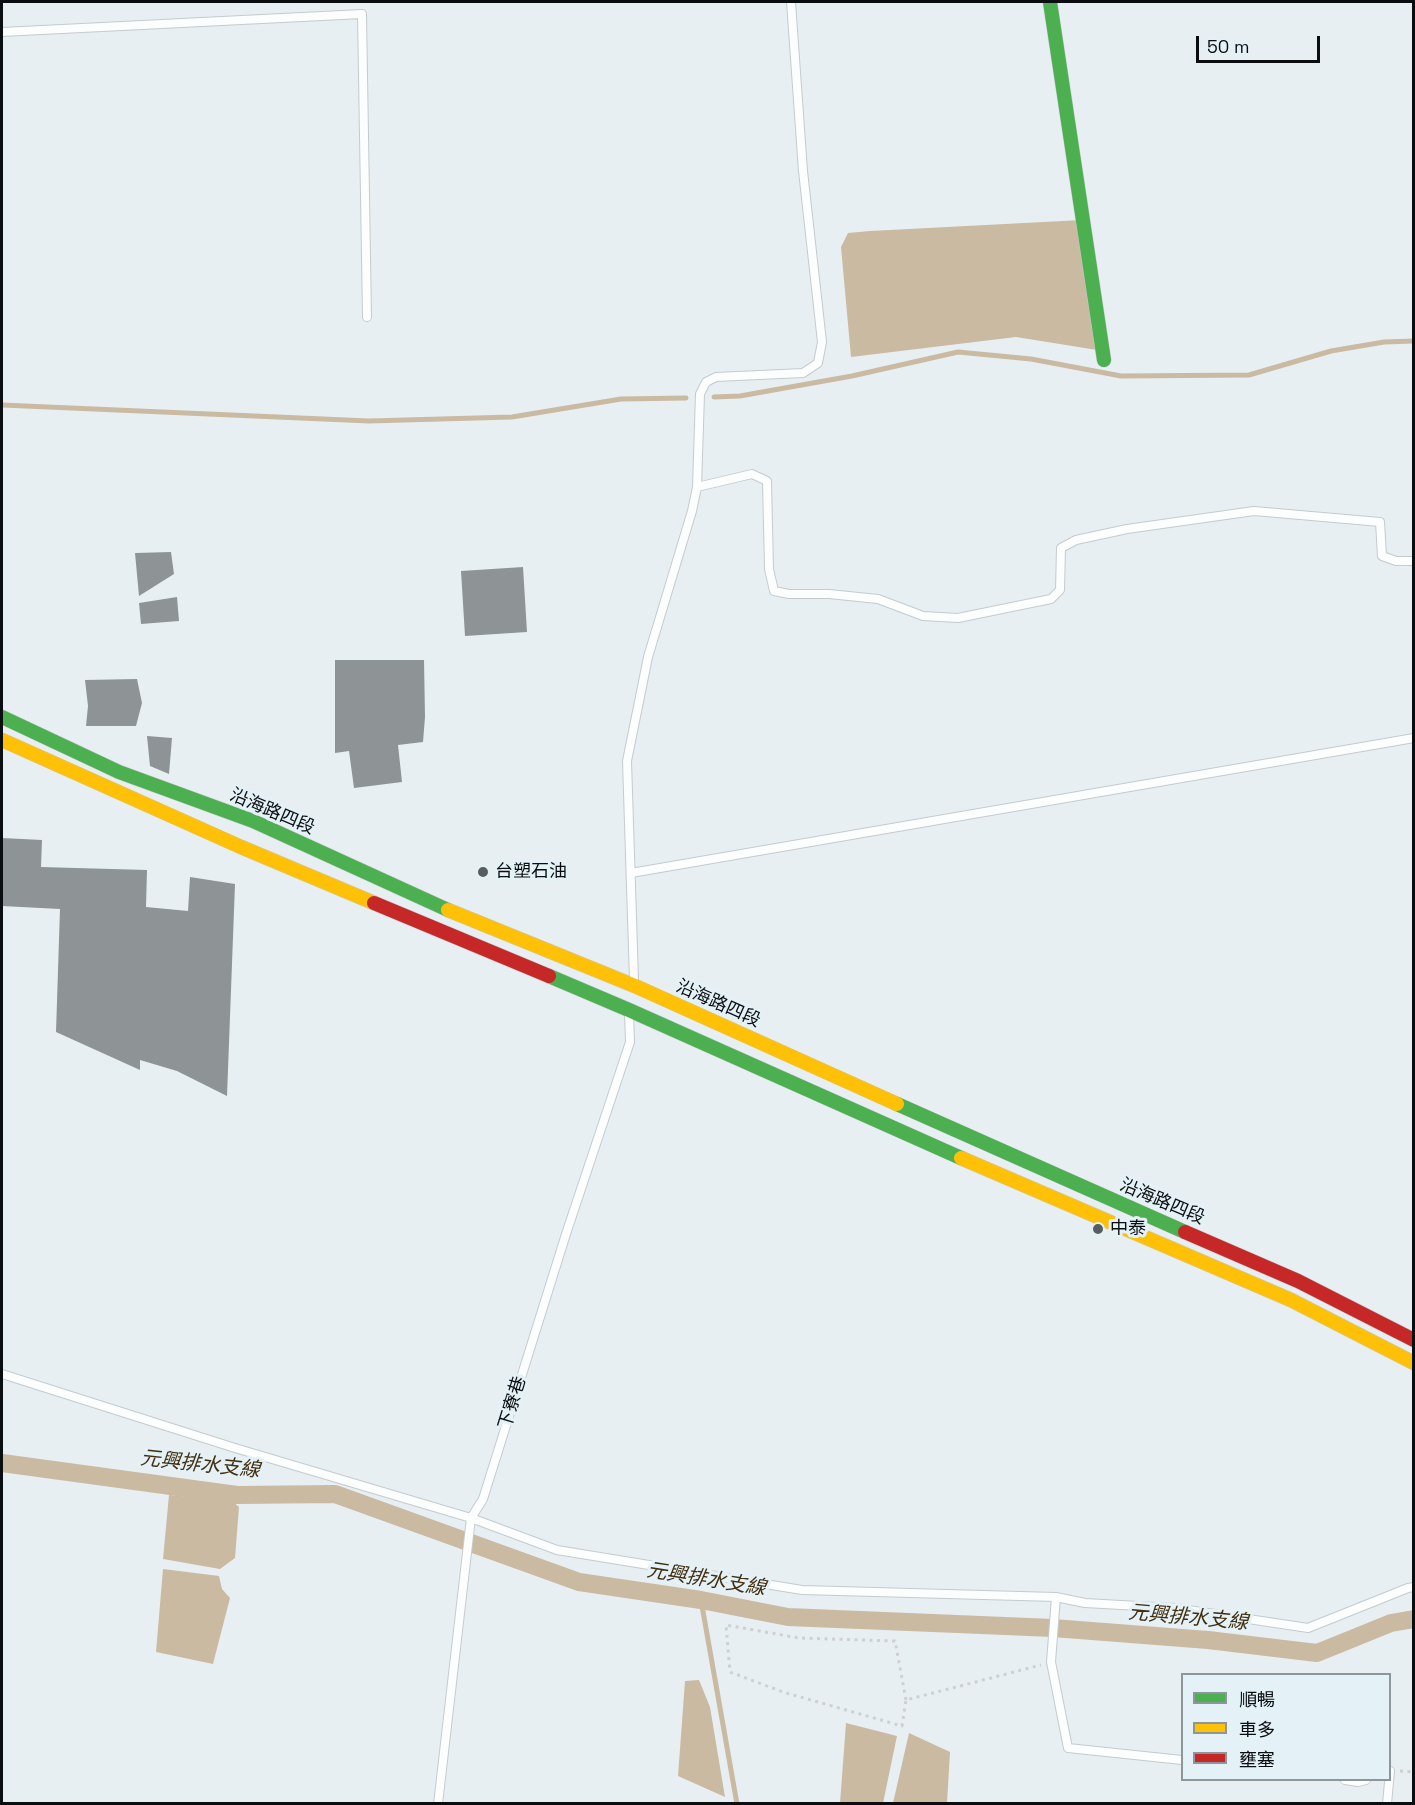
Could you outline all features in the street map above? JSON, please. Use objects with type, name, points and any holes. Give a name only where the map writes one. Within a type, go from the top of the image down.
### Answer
[{"type":"main road","points":[[1050,2],[1104,360]]},
{"type":"main road","name":"沿海路四段","points":[[2,717],[118,772],[253,821],[632,998],[930,1145],[1291,1300],[1413,1363]]},
{"type":"main road","name":"沿海路四段","points":[[2,740],[241,847],[632,998],[1109,1199],[1298,1281],[1413,1340]]},
{"type":"main road","points":[[1104,1218],[1109,1199]]},
{"type":"lane","name":"下寮巷","points":[[438,1803],[471,1518],[483,1499],[562,1245],[630,1042],[631,873],[627,761],[648,657],[697,487],[700,394],[706,382],[716,377],[803,373],[818,363],[822,342],[803,171],[791,2]]},
{"type":"lane","points":[[2,32],[362,14],[367,317]]},
{"type":"lane","points":[[697,487],[752,474],[766,481],[769,570],[774,591],[789,594],[830,594],[878,599],[923,616],[958,618],[1051,599],[1060,590],[1061,548],[1076,540],[1127,529],[1254,511],[1380,522],[1382,556],[1396,561],[1413,561]]},
{"type":"lane","points":[[631,873],[1413,738]]},
{"type":"lane","points":[[2,1374],[235,1448],[471,1518],[557,1550],[802,1590],[1056,1597],[1085,1603],[1175,1608],[1308,1628],[1413,1587]]},
{"type":"lane","points":[[1056,1597],[1051,1662],[1068,1748],[1181,1760]]},
{"type":"lane","points":[[1387,1803],[1388,1781]]},
{"type":"path","points":[[726,1625],[799,1638],[895,1641],[906,1700],[902,1726],[783,1692],[730,1672],[726,1625]]},
{"type":"path","points":[[906,1700],[1051,1662]]},
{"type":"shaded area","points":[[1082,220],[1097,350],[1016,337],[851,357],[841,247],[848,233]]},
{"type":"shaded area","points":[[169,1495],[232,1501],[239,1507],[235,1558],[220,1569],[163,1559]]},
{"type":"shaded area","points":[[163,1569],[219,1576],[222,1589],[230,1598],[213,1664],[156,1652]]},
{"type":"shaded area","points":[[699,1680],[710,1707],[725,1797],[678,1776],[685,1681]]},
{"type":"shaded area","points":[[846,1723],[897,1736],[883,1803],[840,1803]]},
{"type":"shaded area","points":[[909,1733],[950,1752],[947,1803],[893,1803]]},
{"type":"building","points":[[171,552],[174,574],[139,596],[135,553]]},
{"type":"building","points":[[523,567],[527,632],[465,636],[461,571]]},
{"type":"building","points":[[177,597],[179,621],[141,624],[139,603]]},
{"type":"building","points":[[335,660],[424,660],[423,742],[398,745],[402,782],[354,788],[349,751],[335,753]]},
{"type":"building","points":[[137,679],[142,703],[136,726],[86,726],[88,706],[85,680]]},
{"type":"building","points":[[147,736],[172,738],[169,774],[150,766]]},
{"type":"building","points":[[2,838],[42,840],[41,867],[147,870],[146,907],[188,911],[190,877],[235,884],[227,1096],[177,1071],[140,1060],[140,1070],[56,1032],[60,909],[2,906]]},
{"type":"waterway","points":[[714,397],[740,396],[852,376],[958,352],[1031,359],[1121,376],[1249,375],[1331,351],[1384,342],[1414,341]]},
{"type":"waterway","points":[[2,405],[369,421],[512,417],[621,399],[686,398]]},
{"type":"waterway","name":"元興排水支線","points":[[2,1463],[237,1495],[335,1494],[579,1582],[701,1600],[788,1617],[1053,1628],[1208,1640],[1317,1653],[1391,1623],[1414,1619]]},
{"type":"waterway","points":[[701,1600],[737,1804]]},
{"type":"traffic: fast","points":[[1050,2],[1104,360]]},
{"type":"traffic: fast","points":[[2,717],[119,772],[253,821],[448,910]]},
{"type":"traffic: fast","points":[[549,976],[961,1158]]},
{"type":"traffic: fast","points":[[897,1104],[1185,1232]]},
{"type":"traffic: slow","points":[[2,740],[241,847],[374,903]]},
{"type":"traffic: slow","points":[[448,910],[635,986],[897,1104]]},
{"type":"traffic: slow","points":[[961,1158],[1291,1300],[1414,1363]]},
{"type":"traffic: jam","points":[[374,903],[549,976]]},
{"type":"traffic: jam","points":[[1185,1232],[1298,1281],[1414,1340]]},
{"type":"place","name":"台塑石油","points":[[483,872]]},
{"type":"place","name":"中泰","points":[[1098,1229]]}]
